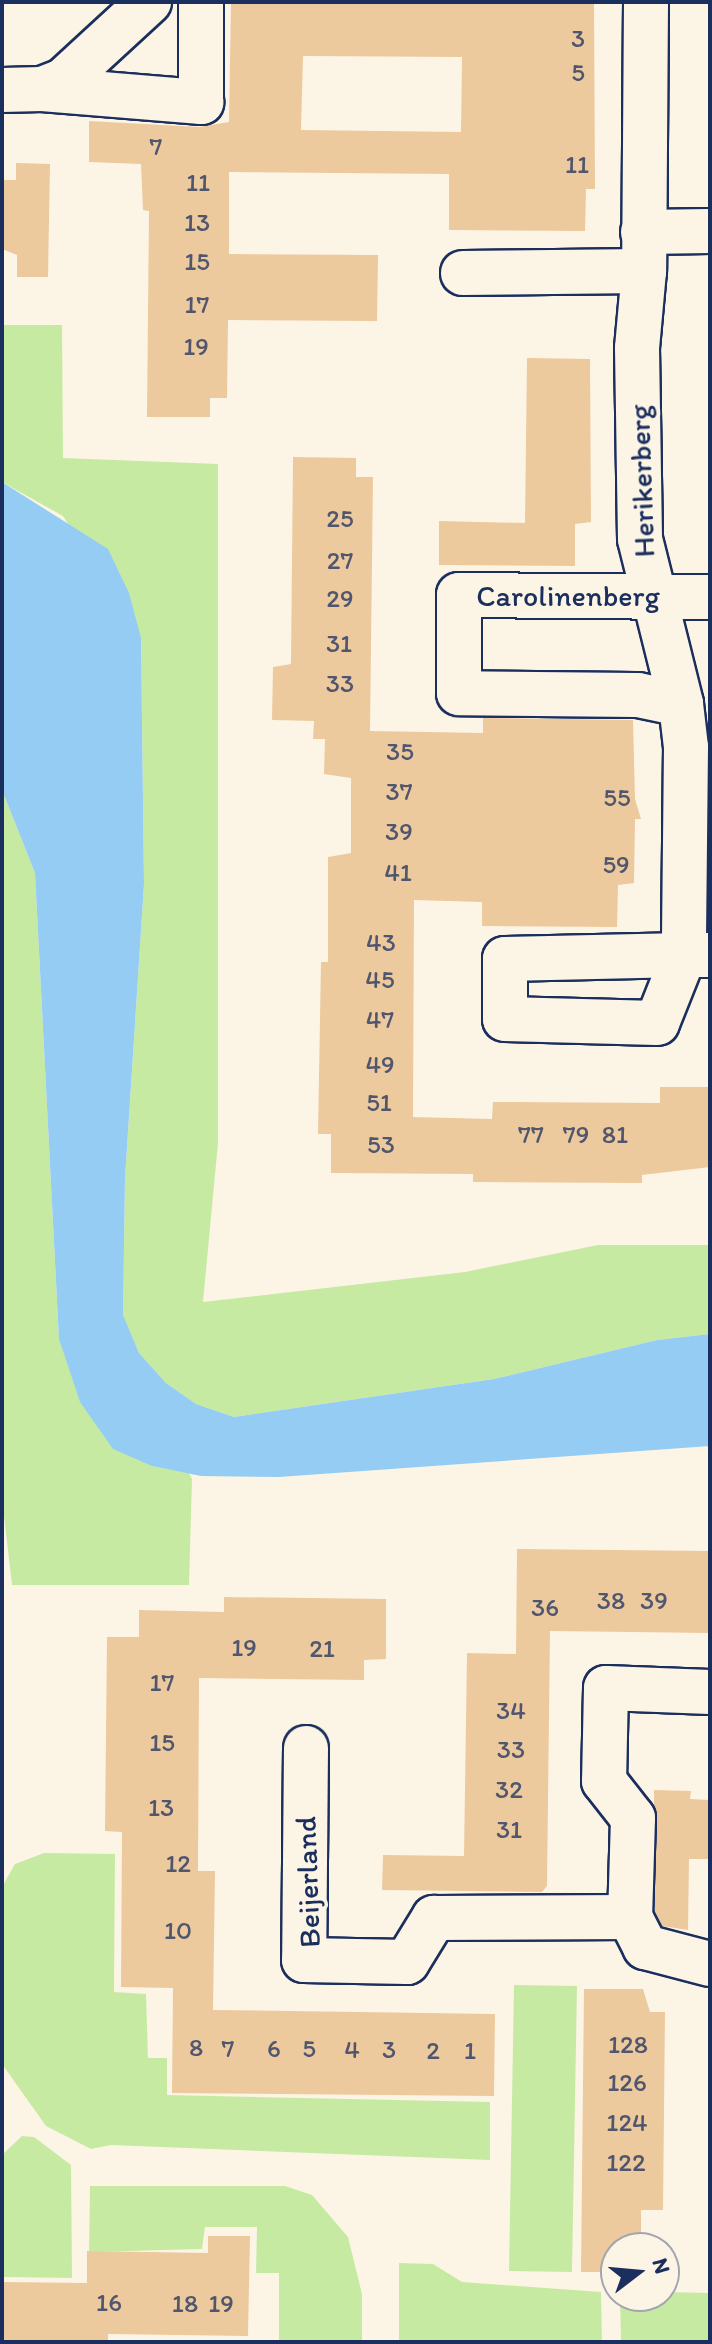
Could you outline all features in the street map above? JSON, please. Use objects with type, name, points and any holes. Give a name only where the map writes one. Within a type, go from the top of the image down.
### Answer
[{"type":"street","points":[[22,89],[63,81],[149,2]]},
{"type":"street","points":[[22,89],[201,102],[201,2]]},
{"type":"street","name":"Herikerberg","points":[[646,2],[644,251],[637,348],[640,539],[650,597],[681,704],[697,955]]},
{"type":"street","points":[[463,273],[644,251],[710,231]]},
{"type":"street","name":"Carolinenberg","points":[[681,704],[638,695],[459,693],[459,595],[710,597]]},
{"type":"street","points":[[710,1692],[606,1688],[604,1781],[633,1818],[630,1917],[645,1947],[710,1964]]},
{"type":"street","name":"Beijerland","points":[[306,1748],[304,1960],[407,1962],[434,1918],[630,1917]]},
{"type":"green space","points":[[2,325],[62,325],[63,458],[218,464],[218,1143],[203,1302],[465,1272],[598,1245],[710,1245],[710,1334],[657,1340],[494,1379],[234,1417],[196,1404],[166,1383],[139,1353],[123,1316],[125,1178],[144,884],[141,638],[63,516],[2,482]]},
{"type":"green space","points":[[2,790],[35,873],[59,1339],[152,1466],[189,1473],[192,1479],[189,1585],[12,1585],[2,1499]]},
{"type":"green space","points":[[44,1853],[115,1854],[114,1992],[146,1994],[148,2058],[167,2058],[167,2095],[490,2102],[490,2160],[111,2145],[91,2149],[46,2126],[2,2064],[2,1887],[15,1864]]},
{"type":"green space","points":[[514,1985],[577,1986],[572,2272],[509,2271]]},
{"type":"green space","points":[[22,2136],[34,2137],[71,2165],[72,2278],[2,2277],[2,2155]]},
{"type":"green space","points":[[90,2186],[285,2186],[312,2195],[348,2237],[362,2294],[362,2342],[279,2342],[279,2273],[256,2273],[257,2227],[205,2227],[202,2249],[89,2252]]},
{"type":"green space","points":[[399,2263],[433,2264],[462,2282],[600,2292],[602,2342],[399,2342]]},
{"type":"green space","points":[[680,2292],[710,2293],[710,2342],[621,2342],[620,2312],[680,2312]]},
{"type":"water","points":[[2,482],[108,549],[129,593],[141,638],[144,884],[125,1178],[123,1315],[139,1353],[166,1383],[196,1404],[234,1417],[494,1379],[657,1340],[710,1334],[710,1446],[279,1477],[201,1476],[152,1466],[113,1449],[80,1402],[59,1339],[35,873],[2,790]]},
{"type":"building","points":[[231,2],[594,2],[595,189],[586,189],[585,231],[449,230],[449,174],[229,172],[229,254],[378,255],[377,321],[228,320],[227,398],[210,398],[210,417],[147,417],[149,211],[143,210],[141,164],[89,162],[89,121],[199,127],[229,122]],"holes":[[[303,56],[462,57],[461,132],[301,130]]]},
{"type":"building","points":[[16,163],[50,164],[48,277],[17,277],[17,255],[2,249],[2,180],[16,180]]},
{"type":"building","points":[[527,358],[590,359],[591,522],[575,524],[575,566],[439,565],[439,521],[525,523]]},
{"type":"building","points":[[293,457],[356,458],[356,477],[373,477],[370,731],[483,733],[483,718],[633,720],[635,799],[641,819],[635,819],[634,883],[618,885],[617,927],[482,926],[482,902],[414,900],[413,1117],[492,1119],[493,1102],[660,1103],[660,1087],[710,1087],[710,1167],[642,1175],[642,1183],[473,1182],[473,1174],[331,1173],[331,1134],[318,1134],[321,962],[328,962],[328,857],[351,853],[351,778],[324,774],[325,739],[313,739],[314,721],[272,720],[273,667],[291,664]]},
{"type":"building","points":[[517,1549],[710,1551],[710,1633],[550,1631],[547,1886],[542,1892],[382,1890],[383,1855],[464,1856],[467,1653],[516,1654]]},
{"type":"building","points":[[224,1597],[386,1599],[386,1659],[364,1660],[364,1680],[199,1678],[198,1871],[215,1871],[213,2010],[495,2014],[494,2096],[172,2093],[173,1988],[121,1987],[122,1832],[105,1831],[107,1637],[139,1637],[139,1610],[224,1612]]},
{"type":"building","points":[[654,1790],[691,1791],[690,1799],[710,1800],[710,1859],[689,1859],[688,1930],[662,1926],[655,1911]]},
{"type":"building","points":[[584,1989],[643,1989],[650,2012],[665,2012],[663,2210],[641,2210],[641,2232],[600,2232],[600,2272],[581,2272]]},
{"type":"building","points":[[208,2236],[250,2236],[248,2336],[108,2334],[108,2342],[2,2342],[2,2282],[87,2283],[87,2251],[208,2253]]}]
